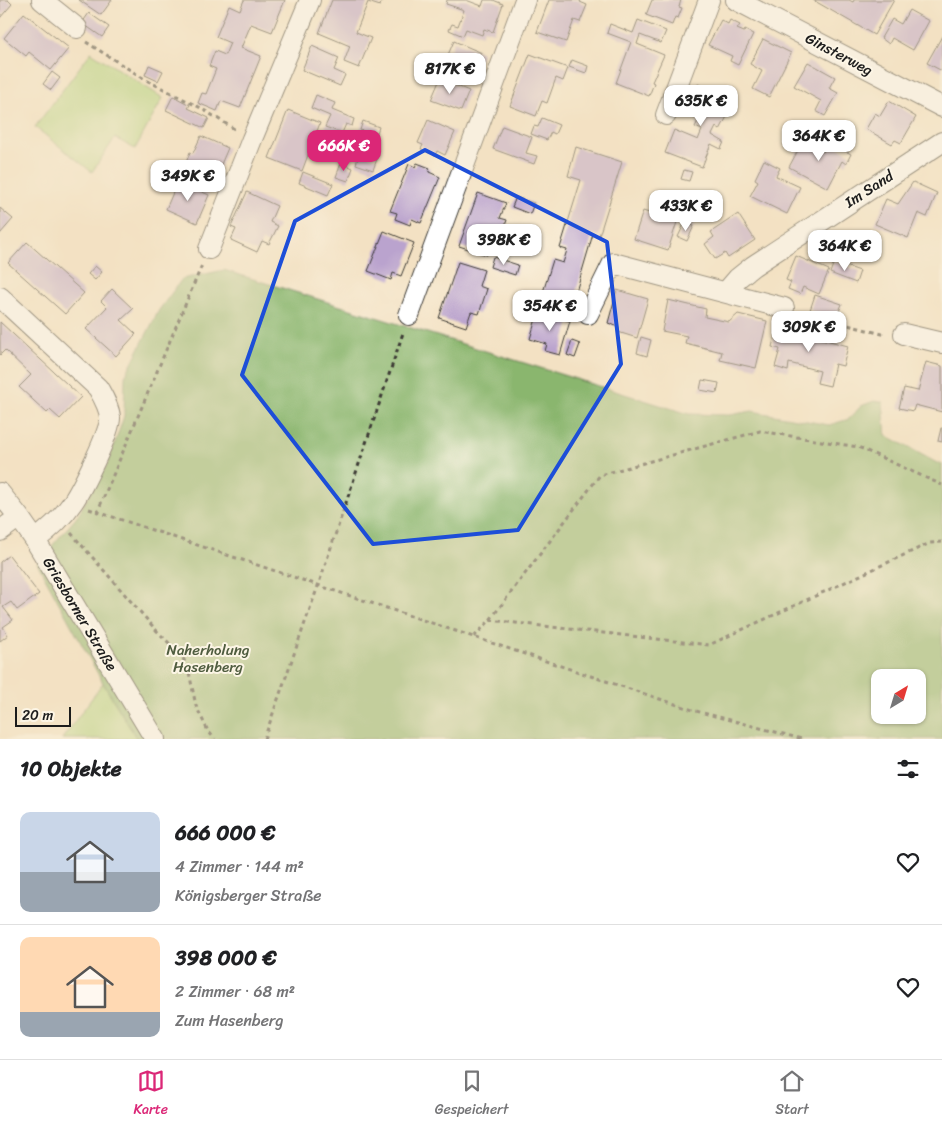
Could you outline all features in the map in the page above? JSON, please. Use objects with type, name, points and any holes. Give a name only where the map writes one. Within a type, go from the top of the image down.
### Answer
[{"type":"street","points":[[43,0],[77,28]]},
{"type":"street","points":[[209,249],[310,0]]},
{"type":"street","points":[[409,316],[525,0]]},
{"type":"street","points":[[666,115],[709,0]]},
{"type":"street","name":"Ginsterweg","points":[[736,0],[942,108]]},
{"type":"street","name":"Im Sand","points":[[726,292],[738,278],[753,266],[942,142]]},
{"type":"street","points":[[588,314],[613,263],[784,308]]},
{"type":"street","points":[[0,297],[98,388],[105,401],[110,418],[107,433],[73,502],[47,532],[35,540]]},
{"type":"street","points":[[904,334],[942,343]]},
{"type":"street","name":"Griesborner Straße","points":[[0,493],[35,540],[155,739]]},
{"type":"street","points":[[0,531],[19,517]]},
{"type":"path","points":[[96,49],[146,80],[200,107],[252,139]]},
{"type":"path","points":[[97,513],[209,249]]},
{"type":"path","points":[[784,308],[885,336],[904,334]]},
{"type":"path","points":[[264,739],[409,316]]},
{"type":"path","points":[[474,637],[490,620],[600,475],[760,431],[858,447],[942,485]]},
{"type":"path","points":[[73,502],[97,513],[696,711],[802,739]]},
{"type":"path","points":[[59,518],[156,631],[181,655],[188,667],[196,706],[208,731],[215,739]]},
{"type":"path","points":[[490,620],[708,645],[930,543],[942,542]]},
{"type":"highlighted area","points":[[425,150],[607,242],[621,364],[518,530],[373,544],[242,375],[295,221]]},
{"type":"green space","points":[[91,52],[163,98],[135,149],[115,138],[92,172],[35,127]]},
{"type":"green space","name":"Naherholung Hasenberg","points":[[224,270],[689,414],[729,415],[752,411],[829,425],[849,419],[861,406],[874,401],[883,402],[886,435],[942,464],[942,739],[137,739],[103,683],[37,563],[76,518],[108,463],[124,416],[125,376],[159,310],[182,279]]},
{"type":"green space","points":[[103,683],[137,739],[62,739]]},
{"type":"building","points":[[0,0],[8,0],[12,4],[0,18]]},
{"type":"building","points":[[79,0],[112,0],[101,15]]},
{"type":"building","points":[[244,0],[285,0],[272,32],[251,24],[241,48],[261,56],[240,108],[221,101],[217,111],[198,103],[202,93],[206,94],[216,69],[209,66],[215,51],[225,55],[230,43],[216,37],[229,5],[240,10]]},
{"type":"building","points":[[332,0],[382,0],[380,6],[368,2],[356,32],[371,38],[359,68],[344,62],[350,46],[319,33]]},
{"type":"building","points":[[447,0],[466,0],[482,6],[484,0],[493,0],[503,4],[493,32],[484,29],[482,35],[466,29],[463,36],[449,30],[452,24],[458,26],[464,10],[446,4]]},
{"type":"building","points":[[549,0],[581,0],[580,2],[587,5],[580,22],[574,20],[566,42],[537,32]]},
{"type":"building","points":[[652,0],[681,0],[679,7],[682,8],[678,18],[675,17],[672,25],[646,15]]},
{"type":"building","points":[[813,0],[849,0],[853,2],[854,0],[894,0],[874,35]]},
{"type":"building","points":[[909,10],[929,21],[913,50],[892,38],[889,44],[881,38],[892,19],[901,24]]},
{"type":"building","points":[[24,13],[69,48],[51,70],[29,52],[26,56],[4,38]]},
{"type":"building","points":[[89,13],[109,27],[102,37],[82,23]]},
{"type":"building","points":[[638,20],[666,31],[661,43],[640,35],[637,44],[664,55],[652,82],[654,83],[649,96],[616,83],[631,42],[607,33],[610,24],[633,33]]},
{"type":"building","points":[[721,20],[728,24],[730,20],[740,25],[737,29],[753,34],[738,65],[730,61],[732,56],[708,45]]},
{"type":"building","points":[[942,36],[942,71],[927,63]]},
{"type":"building","points":[[763,39],[791,53],[769,97],[753,89],[762,71],[750,64]]},
{"type":"building","points":[[454,41],[482,53],[472,77],[444,64]]},
{"type":"building","points":[[312,46],[339,58],[334,70],[345,75],[340,86],[302,70]]},
{"type":"building","points":[[530,54],[568,68],[563,81],[556,78],[547,103],[542,101],[536,116],[510,106]]},
{"type":"building","points":[[572,60],[588,66],[586,73],[569,67]]},
{"type":"building","points":[[808,62],[835,77],[829,88],[838,93],[825,116],[816,111],[821,101],[794,86]]},
{"type":"building","points":[[149,65],[163,71],[158,81],[145,75]]},
{"type":"building","points":[[52,72],[60,78],[51,90],[43,84]]},
{"type":"building","points":[[440,79],[469,91],[461,111],[431,100]]},
{"type":"building","points":[[698,84],[734,103],[720,130],[716,127],[712,135],[724,142],[721,149],[711,144],[702,167],[665,153],[674,130],[698,140],[702,130],[695,127],[699,119],[684,111]]},
{"type":"building","points":[[316,95],[335,103],[332,110],[354,119],[352,126],[346,124],[342,133],[325,127],[330,116],[311,108]]},
{"type":"building","points":[[173,96],[190,105],[188,108],[209,118],[204,128],[166,110]]},
{"type":"building","points":[[889,101],[916,117],[901,143],[895,140],[892,144],[866,129],[875,113],[880,116]]},
{"type":"building","points":[[288,110],[320,123],[302,171],[269,158]]},
{"type":"building","points":[[542,118],[559,125],[555,134],[551,132],[547,140],[531,134],[534,126],[538,127]]},
{"type":"building","points":[[428,120],[455,132],[445,155],[437,151],[435,155],[421,149],[423,145],[418,143]]},
{"type":"building","points":[[363,121],[379,127],[376,136],[360,130]]},
{"type":"building","points":[[502,126],[532,137],[526,153],[537,156],[534,164],[493,149]]},
{"type":"building","points":[[201,136],[228,148],[216,176],[186,163],[190,152],[193,153]]},
{"type":"building","points":[[803,141],[823,152],[828,142],[851,154],[846,164],[842,161],[828,188],[789,167]]},
{"type":"building","points":[[576,147],[622,162],[599,236],[593,234],[573,302],[543,292],[553,260],[563,263],[567,250],[560,248],[581,180],[568,176]]},
{"type":"building","points":[[360,152],[377,159],[373,170],[356,164]]},
{"type":"building","points":[[764,160],[780,168],[776,176],[800,187],[787,214],[750,196],[758,181],[755,179]]},
{"type":"building","points":[[341,163],[353,168],[348,181],[336,177]]},
{"type":"building","points":[[417,163],[430,168],[429,172],[440,177],[421,223],[412,219],[410,225],[395,219],[397,213],[390,211],[409,164],[415,167]]},
{"type":"building","points":[[684,170],[692,172],[689,181],[681,179]]},
{"type":"building","points":[[303,172],[333,184],[328,195],[299,183]]},
{"type":"building","points":[[178,181],[209,195],[197,223],[166,209]]},
{"type":"building","points":[[913,182],[937,193],[927,217],[918,213],[908,238],[875,224],[886,199],[898,204]]},
{"type":"building","points":[[247,192],[277,206],[270,222],[278,226],[269,244],[262,241],[257,252],[231,240],[236,229],[231,227]]},
{"type":"building","points":[[478,193],[506,203],[500,218],[507,220],[499,242],[492,239],[487,255],[459,246]]},
{"type":"building","points":[[516,197],[534,203],[530,214],[512,207]]},
{"type":"building","points":[[0,208],[13,219],[0,234]]},
{"type":"building","points":[[643,211],[677,222],[668,250],[634,239]]},
{"type":"building","points":[[738,214],[755,240],[728,258],[725,253],[715,259],[705,244],[714,237],[711,232]]},
{"type":"building","points":[[685,222],[694,226],[687,241],[678,237]]},
{"type":"building","points":[[384,231],[414,243],[401,276],[393,273],[391,280],[368,271]]},
{"type":"building","points":[[27,242],[84,293],[65,314],[8,263]]},
{"type":"building","points":[[796,256],[829,270],[819,294],[803,287],[800,294],[788,289],[791,282],[786,280]]},
{"type":"building","points":[[493,257],[518,265],[515,275],[490,267]]},
{"type":"building","points":[[458,262],[484,270],[479,286],[487,289],[479,314],[471,312],[466,327],[439,318]]},
{"type":"building","points":[[834,262],[860,271],[856,283],[830,273]]},
{"type":"building","points":[[95,266],[102,272],[95,280],[88,274]]},
{"type":"building","points":[[112,289],[133,309],[121,320],[136,334],[116,356],[86,329],[107,307],[101,301]]},
{"type":"building","points":[[617,290],[648,299],[637,338],[618,332],[619,327],[608,323]]},
{"type":"building","points":[[815,295],[842,304],[836,319],[810,310]]},
{"type":"building","points":[[668,300],[706,309],[705,317],[729,322],[738,314],[767,321],[756,368],[720,360],[722,352],[685,343],[687,336],[662,331]]},
{"type":"building","points":[[538,312],[570,321],[560,355],[545,351],[547,344],[530,339]]},
{"type":"building","points":[[0,322],[81,397],[60,419],[50,410],[47,413],[19,387],[31,375],[5,350],[0,355]]},
{"type":"building","points":[[777,327],[848,346],[843,366],[835,364],[830,386],[817,383],[820,371],[789,363],[788,371],[775,367],[780,349],[772,347]]},
{"type":"building","points":[[641,337],[651,340],[647,356],[637,353]]},
{"type":"building","points":[[572,341],[580,344],[575,358],[567,355]]},
{"type":"building","points":[[926,362],[942,366],[942,412],[915,405],[913,411],[899,408],[904,388],[918,391]]},
{"type":"building","points":[[702,380],[719,383],[717,393],[700,390]]},
{"type":"building","points":[[942,428],[942,442],[938,441]]},
{"type":"building","points":[[9,555],[39,594],[17,610],[11,602],[3,607],[13,620],[3,627],[8,635],[0,641],[0,562]]}]
